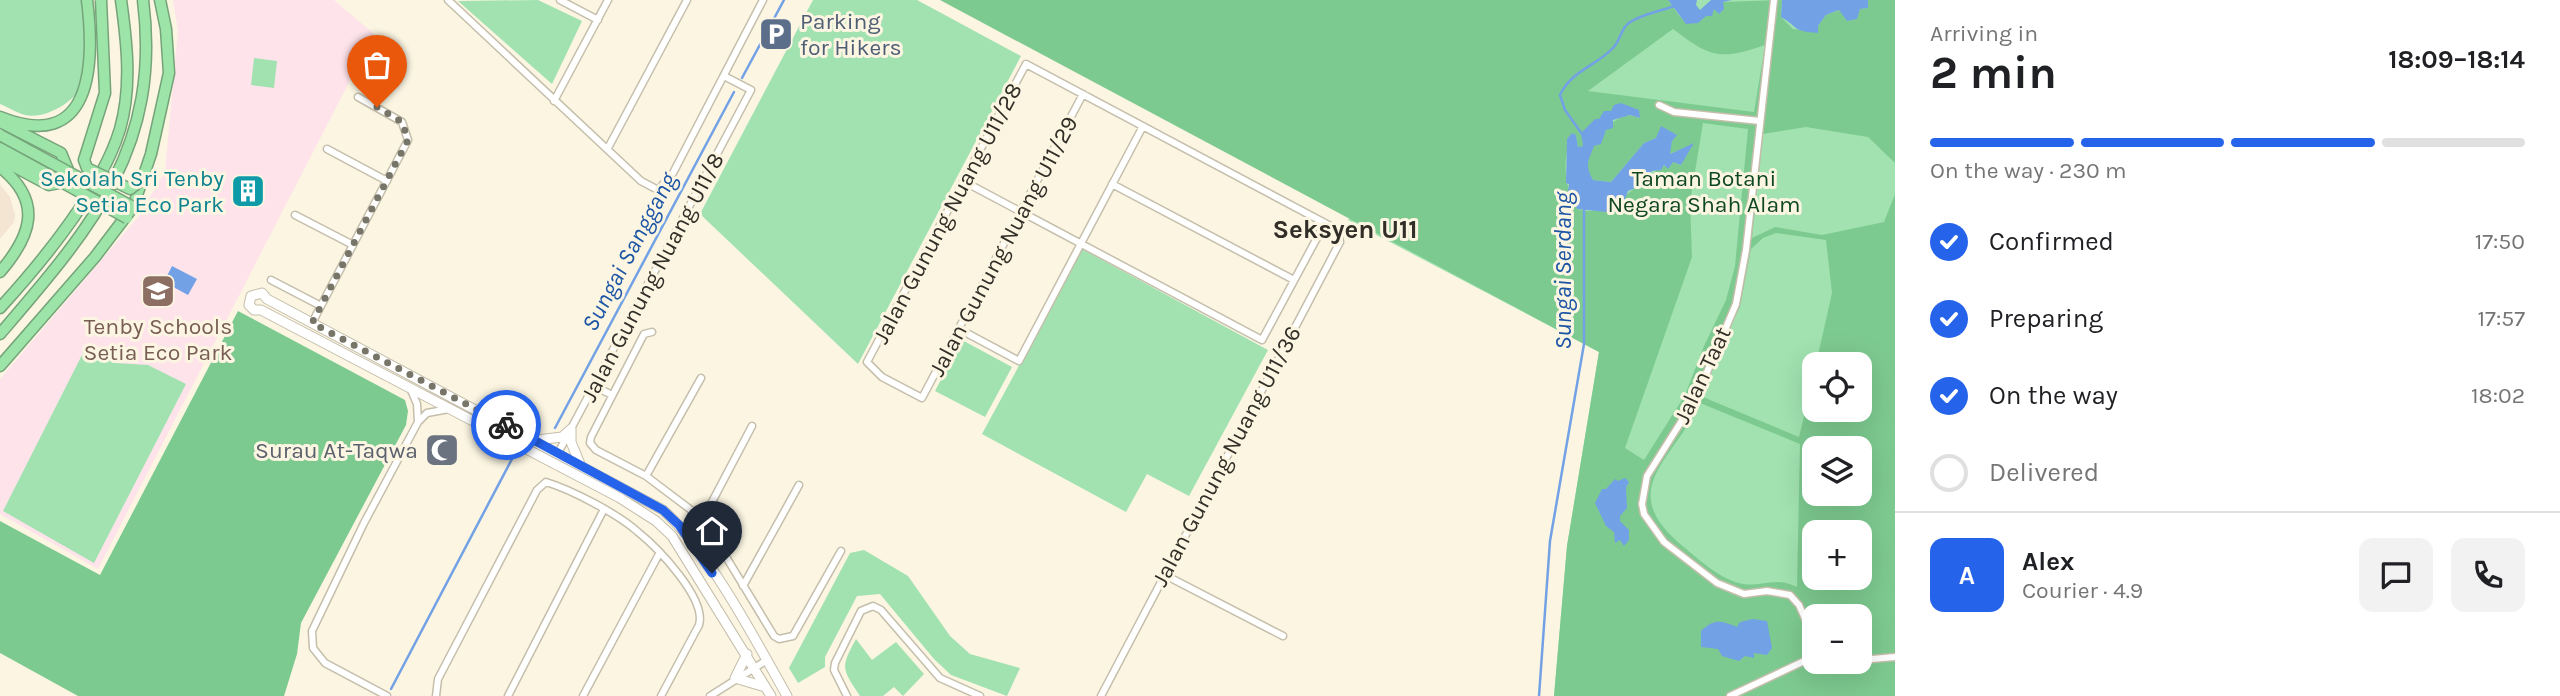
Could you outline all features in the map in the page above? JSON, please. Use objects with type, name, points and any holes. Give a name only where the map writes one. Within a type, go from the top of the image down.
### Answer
[{"type":"highway","points":[[0,117],[35,127],[51,124],[78,107],[89,71],[87,0]]},
{"type":"highway","points":[[101,0],[105,93],[84,160],[87,168],[130,189],[143,179]]},
{"type":"highway","points":[[0,308],[33,272],[82,203],[120,130],[127,85],[128,46],[121,0]]},
{"type":"highway","points":[[0,334],[95,216],[125,158],[134,134],[144,84],[148,39],[143,0]]},
{"type":"highway","points":[[0,366],[134,207],[169,73],[166,29],[160,0]]},
{"type":"highway","points":[[0,122],[61,153],[68,170],[60,183],[49,185],[0,159]]},
{"type":"highway","points":[[0,135],[134,207]]},
{"type":"highway","points":[[0,148],[127,218]]},
{"type":"highway","points":[[0,167],[24,192],[29,212],[27,230],[20,249],[0,272]]},
{"type":"street","points":[[448,0],[641,181],[658,190],[673,173],[763,0]]},
{"type":"street","points":[[559,0],[598,20]]},
{"type":"street","points":[[554,101],[608,0]]},
{"type":"street","points":[[608,148],[687,0]]},
{"type":"street","name":"Jalan Taat","points":[[1774,0],[1746,250],[1736,304],[1696,398],[1647,476],[1642,504],[1644,514],[1664,542],[1717,583],[1744,594],[1766,591],[1790,595],[1802,612]]},
{"type":"street","name":"Jalan Gunung Nuang U11/28","points":[[922,398],[882,377],[867,362],[1026,64],[1083,94]]},
{"type":"street","name":"Jalan Gunung Nuang U11/8","points":[[553,463],[751,90],[724,76]]},
{"type":"street","points":[[963,181],[1262,340],[1325,223],[1083,94]]},
{"type":"street","name":"Jalan Gunung Nuang U11/29","points":[[922,398],[1083,94]]},
{"type":"street","points":[[312,323],[408,140],[402,122],[358,97]]},
{"type":"street","points":[[1659,105],[1674,112],[1760,121]]},
{"type":"street","points":[[959,329],[1019,361],[1143,126]]},
{"type":"street","points":[[327,149],[387,181]]},
{"type":"street","points":[[1112,184],[1294,281]]},
{"type":"street","points":[[295,215],[353,245]]},
{"type":"street","name":"Jalan Gunung Nuang U11/36","points":[[1101,696],[1340,242],[1338,230],[1325,223]]},
{"type":"street","points":[[271,280],[321,306]]},
{"type":"street","points":[[771,696],[672,536],[656,521],[620,498],[261,310],[254,310],[249,299],[253,294],[262,293],[267,299],[653,504],[679,525],[767,660],[787,696]]},
{"type":"street","points":[[652,332],[644,334],[612,395],[590,443],[596,450],[646,476],[703,519],[774,636],[787,640],[793,636],[841,551]]},
{"type":"street","points":[[646,476],[701,378]]},
{"type":"street","points":[[594,386],[612,395]]},
{"type":"street","points":[[410,388],[417,404],[418,422]]},
{"type":"street","points":[[387,696],[325,663],[313,648],[312,631],[363,523],[418,422],[427,413],[450,409]]},
{"type":"street","points":[[703,519],[752,426]]},
{"type":"street","points":[[536,440],[562,437],[571,429]]},
{"type":"street","points":[[571,429],[574,453],[581,464]]},
{"type":"street","points":[[435,695],[438,679],[537,490],[546,482],[638,531],[695,598],[701,618],[699,625],[661,696]]},
{"type":"street","points":[[743,586],[799,485]]},
{"type":"street","points":[[508,696],[603,511]]},
{"type":"street","points":[[583,696],[659,554]]},
{"type":"street","points":[[1163,574],[1283,636]]},
{"type":"street","points":[[848,696],[834,670],[835,663],[861,611],[873,606],[881,610],[940,678],[980,696]]},
{"type":"street","points":[[735,678],[747,654]]},
{"type":"street","points":[[1872,659],[1895,657]]},
{"type":"street","points":[[710,696],[767,660]]},
{"type":"street","points":[[1730,696],[1802,662]]},
{"type":"street","points":[[735,678],[765,687]]},
{"type":"shaded area","name":"Tenby Schools Setia Eco Park","points":[[173,0],[334,0],[374,34],[98,569],[0,514],[0,379],[139,216],[165,171],[178,31]]},
{"type":"shaded area","points":[[0,184],[10,197],[15,215],[14,222],[0,239]]},
{"type":"green space","points":[[0,0],[83,0],[87,65],[84,82],[75,96],[51,112],[33,116],[0,104]]},
{"type":"green space","points":[[538,0],[582,21],[552,84],[458,1]]},
{"type":"green space","points":[[813,0],[917,0],[1021,56],[858,364],[700,214]]},
{"type":"green space","name":"Taman Botani Negara Shah Alam","points":[[940,0],[1668,0],[1680,17],[1691,21],[1714,9],[1718,11],[1723,2],[1782,0],[1781,17],[1793,29],[1818,32],[1818,26],[1826,15],[1840,10],[1847,21],[1856,19],[1860,9],[1868,8],[1868,0],[1895,0],[1895,163],[1868,137],[1806,127],[1763,134],[1752,238],[1775,227],[1822,235],[1884,222],[1895,194],[1895,696],[1554,696],[1567,546],[1599,352]],"holes":[[[1673,29],[1697,46],[1716,54],[1736,53],[1765,45],[1754,112],[1588,91]],[[1639,110],[1639,118],[1631,116],[1615,121],[1594,143],[1587,158],[1587,167],[1593,180],[1611,182],[1644,143],[1656,138],[1672,141],[1669,154],[1692,145],[1681,165],[1673,162],[1661,168],[1616,203],[1604,209],[1577,209],[1569,192],[1566,171],[1567,151],[1576,135],[1578,147],[1583,146],[1582,133],[1602,119],[1614,113]],[[1703,123],[1748,129],[1735,266],[1726,300],[1685,395],[1644,460],[1625,448],[1692,257],[1690,202]],[[1776,233],[1826,240],[1832,293],[1819,352],[1872,352],[1872,422],[1803,422],[1799,437],[1703,397],[1716,355],[1740,307],[1751,249],[1763,238]],[[1700,403],[1800,444],[1797,587],[1781,582],[1747,584],[1732,581],[1703,563],[1664,528],[1653,509],[1651,492],[1655,476]]]},
{"type":"green space","name":"Taman Botani Negara Shah Alam","points":[[1465,0],[1895,0],[1895,696],[1872,674],[1872,604],[1802,604],[1802,664],[1554,696],[1567,546],[1599,352],[1348,220]]},
{"type":"green space","points":[[254,58],[277,61],[274,88],[251,85]]},
{"type":"green space","points":[[1082,249],[1268,350],[1189,496],[1147,474],[1126,512],[982,434]]},
{"type":"green space","points":[[238,311],[405,400],[408,411],[406,425],[301,623],[297,654],[284,696],[78,696],[0,653],[0,521],[100,575]]},
{"type":"green space","points":[[962,340],[1012,367],[985,417],[935,391]]},
{"type":"green space","points":[[85,349],[115,363],[148,365],[186,384],[94,563],[3,511]]},
{"type":"green space","points":[[864,550],[908,576],[950,636],[970,654],[1020,668],[1007,696],[951,675],[934,659],[880,594],[857,596],[825,657],[825,667],[798,683],[789,668],[850,553]]},
{"type":"green space","points":[[856,639],[872,660],[896,642],[924,674],[903,696],[894,687],[883,696],[860,696],[845,668],[847,656]]},
{"type":"water","points":[[1668,0],[1697,0],[1696,5],[1700,10],[1711,0],[1732,0],[1723,2],[1724,9],[1719,14],[1714,9],[1712,16],[1706,16],[1698,23],[1686,24]]},
{"type":"water","points":[[1782,0],[1868,0],[1868,8],[1860,9],[1857,19],[1847,21],[1839,10],[1826,15],[1818,26],[1818,33],[1799,30],[1781,17]]},
{"type":"water","points":[[1621,103],[1639,110],[1640,118],[1630,115],[1613,120],[1613,128],[1606,130],[1601,144],[1594,146],[1589,159],[1588,166],[1593,180],[1611,182],[1644,143],[1656,138],[1661,126],[1677,135],[1672,141],[1670,154],[1694,143],[1681,165],[1673,162],[1668,169],[1664,165],[1661,170],[1652,171],[1640,186],[1628,191],[1625,199],[1606,212],[1577,209],[1568,191],[1569,184],[1566,183],[1567,139],[1572,133],[1576,135],[1578,147],[1583,146],[1581,133],[1595,119],[1599,119],[1604,111],[1611,111],[1614,105]]},
{"type":"water","points":[[172,266],[197,279],[188,295],[164,282]]},
{"type":"water","points":[[1625,478],[1629,482],[1626,488],[1627,508],[1620,516],[1620,521],[1629,530],[1629,540],[1624,546],[1620,540],[1615,543],[1614,532],[1606,526],[1595,503],[1602,489],[1606,489],[1615,479],[1618,481]]},
{"type":"water","points":[[1753,619],[1767,621],[1772,648],[1767,655],[1754,653],[1754,658],[1745,656],[1739,661],[1722,656],[1718,649],[1701,647],[1701,631],[1710,624],[1722,622],[1737,627],[1740,622]]},
{"type":"waterway","name":"Sungai Sanggang","points":[[742,78],[784,0]]},
{"type":"waterway","name":"Sungai Serdang","points":[[1582,134],[1565,110],[1560,95],[1565,87],[1577,74],[1613,48],[1628,23],[1674,6],[1676,0]]},
{"type":"waterway","name":"Sungai Sanggang","points":[[555,428],[734,92]]},
{"type":"waterway","name":"Sungai Serdang","points":[[1539,696],[1550,541],[1584,344],[1584,209]]},
{"type":"waterway","name":"Sungai Sanggang","points":[[391,689],[513,457]]},
{"type":"way so far","points":[[377,107],[402,122],[408,140],[312,323],[506,425]]},
{"type":"place","name":"Parking for Hikers","points":[[776,34]]},
{"type":"place","name":"Sekolah Sri Tenby Setia Eco Park","points":[[248,191]]},
{"type":"place","name":"Tenby Schools Setia Eco Park","points":[[158,291]]},
{"type":"place","name":"Surau At-Taqwa","points":[[442,450]]},
{"type":"district","name":"Seksyen U11","points":[[1345,229]]},
{"type":"route","points":[[506,425],[663,510],[679,525],[712,573]]}]
